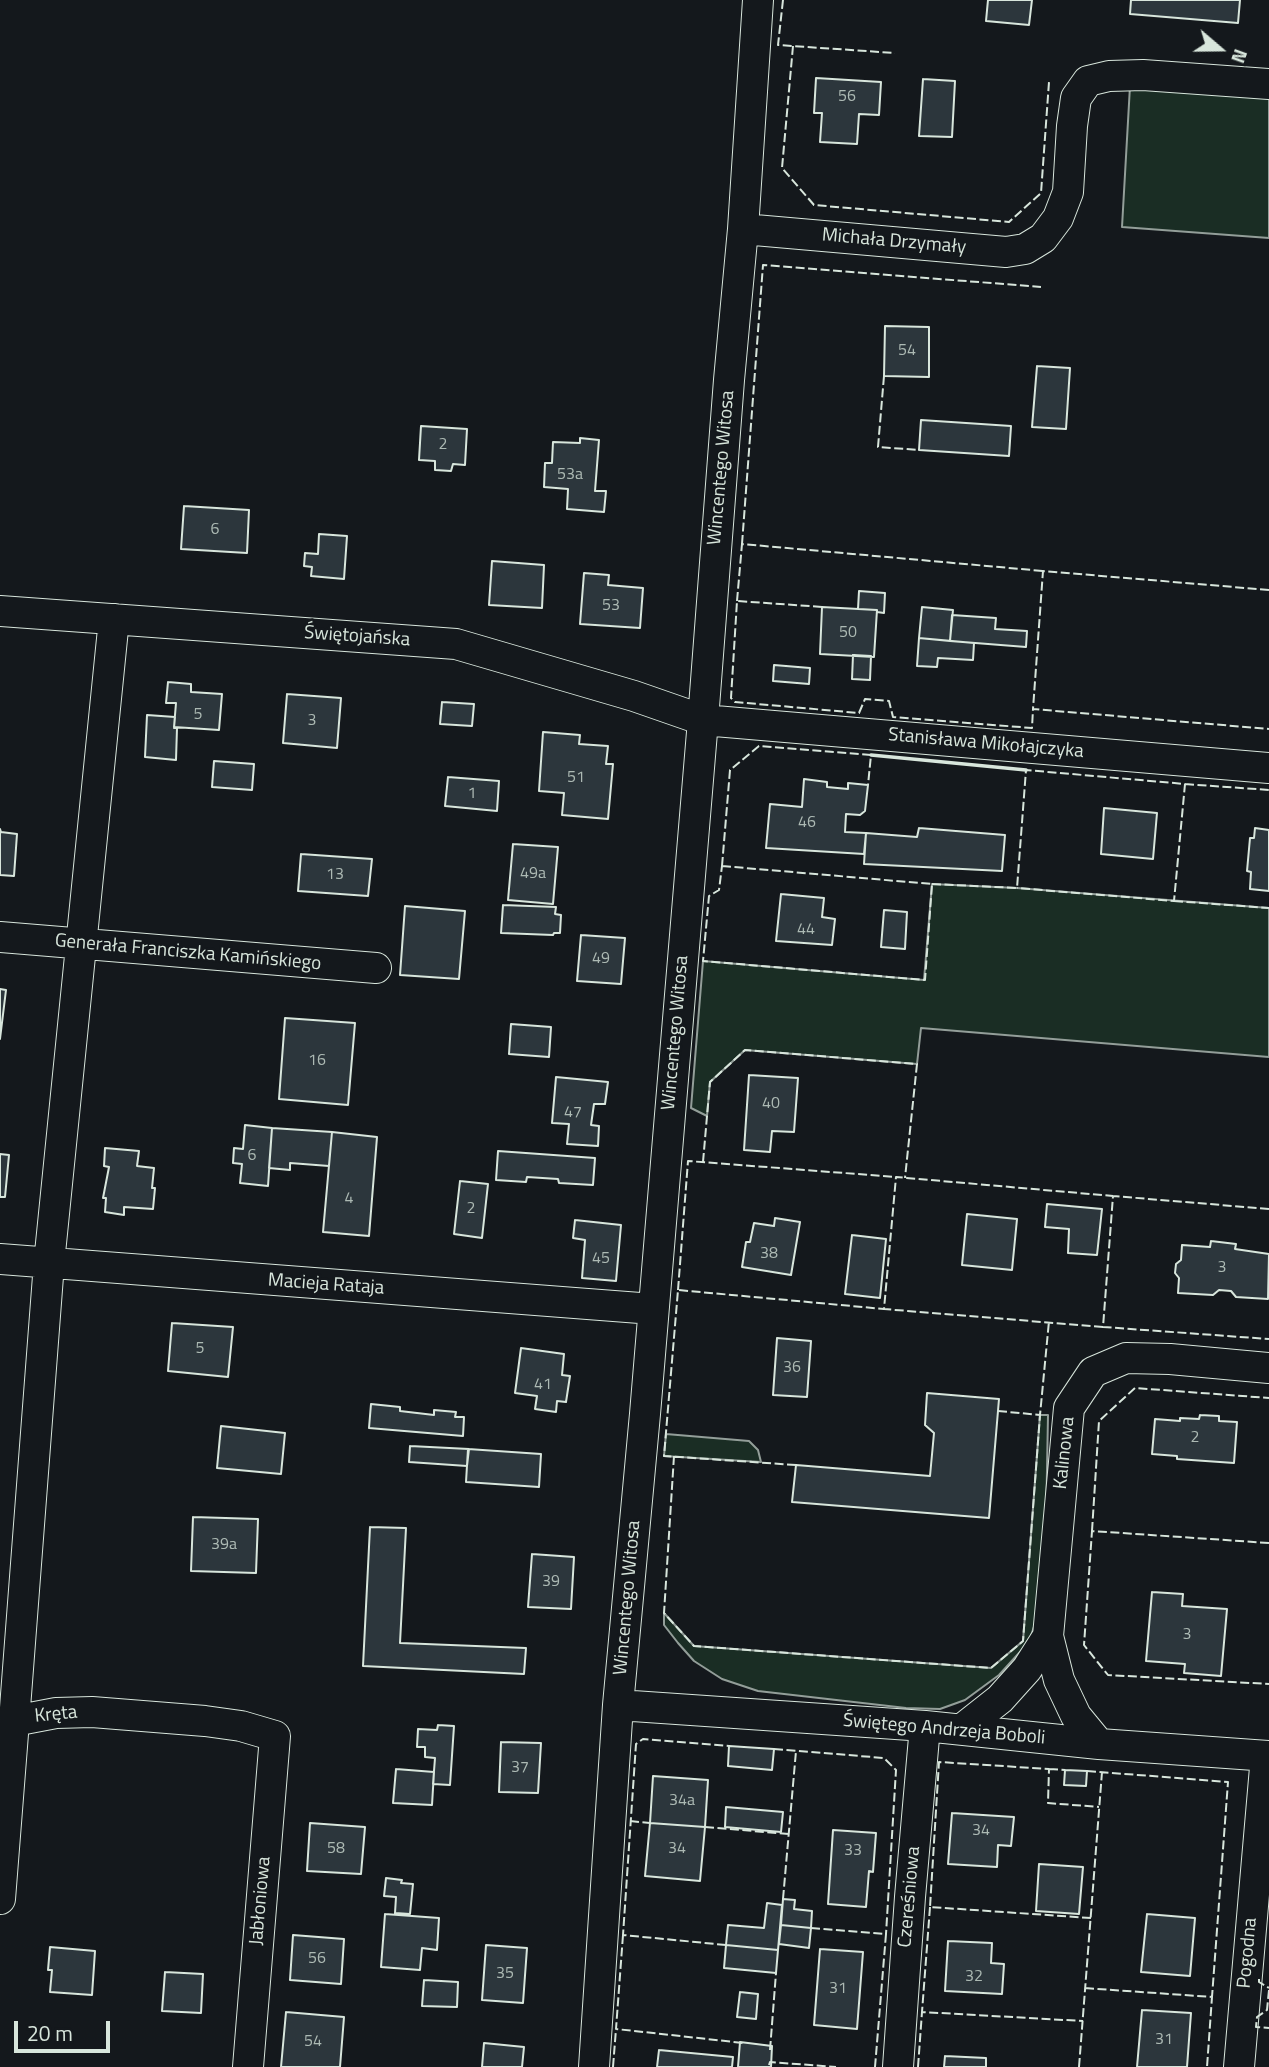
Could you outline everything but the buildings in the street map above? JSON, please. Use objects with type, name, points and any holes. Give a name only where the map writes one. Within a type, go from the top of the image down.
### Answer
[{"type":"street","name":"Wincentego Witosa","points":[[594,2067],[618,1705],[703,720],[743,229],[758,0]]},
{"type":"street","name":"Michała Drzymały","points":[[743,229],[1006,252],[1025,249],[1043,238],[1058,218],[1068,192],[1076,98],[1088,81],[1109,76],[1143,75],[1269,84]]},
{"type":"street","name":"Świętojańska","points":[[0,611],[456,644],[634,696],[703,720]]},
{"type":"street","points":[[14,1721],[49,1264],[114,619]]},
{"type":"street","name":"Stanisława Mikołajczyka","points":[[703,720],[1269,768]]},
{"type":"street","name":"Generała Franciszka Kamińskiego","points":[[0,937],[376,968]]},
{"type":"street","name":"Macieja Rataja","points":[[0,1259],[653,1309]]},
{"type":"street","name":"Kalinowa","points":[[1099,1744],[1076,1716],[1059,1680],[1048,1636],[1069,1408],[1093,1372],[1126,1358],[1269,1368]]},
{"type":"street","name":"Kalinowa","points":[[962,1729],[1000,1699],[1027,1669],[1048,1636]]},
{"type":"street","name":"Świętego Andrzeja Boboli","points":[[618,1705],[925,1726],[1099,1744],[1267,1756]]},
{"type":"street","name":"Kręta","points":[[0,1899],[14,1721],[56,1713],[92,1712],[205,1721],[241,1726],[275,1736]]},
{"type":"street","name":"Czereśniowa","points":[[898,2067],[925,1726]]},
{"type":"street","name":"Jabłoniowa","points":[[248,2067],[275,1736]]},
{"type":"street","name":"Pogodna","points":[[1239,2067],[1267,1756]]},
{"type":"green space","points":[[1130,86],[1269,97],[1269,238],[1122,227]]},
{"type":"green space","points":[[932,884],[1269,908],[1269,1057],[921,1028],[917,1064],[745,1050],[710,1082],[707,1116],[691,1108],[703,961],[924,980]]},
{"type":"green space","points":[[1040,1415],[1048,1415],[1046,1525],[1039,1611],[1029,1642],[999,1675],[965,1700],[940,1709],[906,1708],[758,1691],[722,1679],[694,1661],[664,1625],[664,1613],[694,1646],[991,1668],[1023,1641]]},
{"type":"green space","points":[[666,1434],[749,1441],[758,1450],[761,1462],[664,1456]]},
{"type":"fence","points":[[783,0],[778,45],[895,53]]},
{"type":"fence","points":[[793,46],[782,168],[814,205],[1009,222],[1041,193],[1049,82]]},
{"type":"fence","points":[[742,544],[763,265],[1041,287]]},
{"type":"fence","points":[[884,376],[878,447],[919,450]]},
{"type":"fence","points":[[737,601],[742,544],[1043,571]]},
{"type":"fence","points":[[1269,590],[1043,571],[1033,709],[1269,729]]},
{"type":"fence","points":[[822,607],[737,601],[731,698],[735,702],[859,713],[865,699],[889,701],[893,717],[1032,728],[1033,709]]},
{"type":"fence","points":[[722,866],[730,770],[759,746],[871,755],[868,785]]},
{"type":"fence","points":[[932,884],[1017,888],[1026,770],[1185,784],[1174,901],[1017,888]]},
{"type":"fence","points":[[1185,784],[1269,790]]},
{"type":"fence","points":[[722,866],[932,884],[925,980],[703,961],[709,896],[719,890],[722,866]]},
{"type":"fence","points":[[1174,901],[1269,908]]},
{"type":"fence","points":[[703,1162],[710,1082],[745,1050],[917,1064],[905,1178]]},
{"type":"fence","points":[[678,1290],[688,1161],[896,1177]]},
{"type":"fence","points":[[1103,1327],[884,1309],[896,1177],[1113,1196]]},
{"type":"fence","points":[[1269,1209],[1113,1196],[1103,1327],[1269,1339]]},
{"type":"fence","points":[[796,1465],[664,1456],[678,1290],[884,1309]]},
{"type":"fence","points":[[998,1411],[1040,1415],[1049,1321]]},
{"type":"fence","points":[[1092,1531],[1099,1421],[1135,1388],[1269,1398]]},
{"type":"fence","points":[[674,1456],[664,1613],[694,1646],[991,1668],[1023,1641],[1040,1415]]},
{"type":"fence","points":[[1269,1543],[1092,1531],[1084,1645],[1108,1675],[1269,1684]]},
{"type":"fence","points":[[726,1945],[623,1935],[636,1744],[643,1739],[729,1746]]},
{"type":"fence","points":[[774,1749],[884,1758],[896,1770],[886,1934]]},
{"type":"fence","points":[[783,1899],[796,1751]]},
{"type":"fence","points":[[1091,1918],[930,1907],[939,1762],[1049,1769],[1048,1803],[1099,1807]]},
{"type":"fence","points":[[1049,1769],[1065,1770]]},
{"type":"fence","points":[[1087,1771],[1228,1782],[1212,1997]]},
{"type":"fence","points":[[1079,2067],[1102,1772]]},
{"type":"fence","points":[[630,1821],[650,1823]]},
{"type":"fence","points":[[705,1827],[789,1834]]},
{"type":"fence","points":[[930,1907],[922,2012],[1083,2021]]},
{"type":"fence","points":[[811,1928],[886,1934],[875,2067]]},
{"type":"fence","points":[[623,1935],[616,2029],[743,2043]]},
{"type":"fence","points":[[770,2050],[776,1973]]},
{"type":"fence","points":[[1259,1979],[1259,1982],[1269,1988]]},
{"type":"fence","points":[[1085,1988],[1212,1997],[1207,2067]]},
{"type":"fence","points":[[1269,1990],[1267,2010],[1257,2017],[1256,2027],[1269,2028]]},
{"type":"fence","points":[[918,2067],[922,2012]]},
{"type":"fence","points":[[613,2067],[616,2029]]},
{"type":"fence","points":[[769,2065],[770,2062],[836,2067]]},
{"type":"wall","points":[[871,755],[1026,770]]}]
